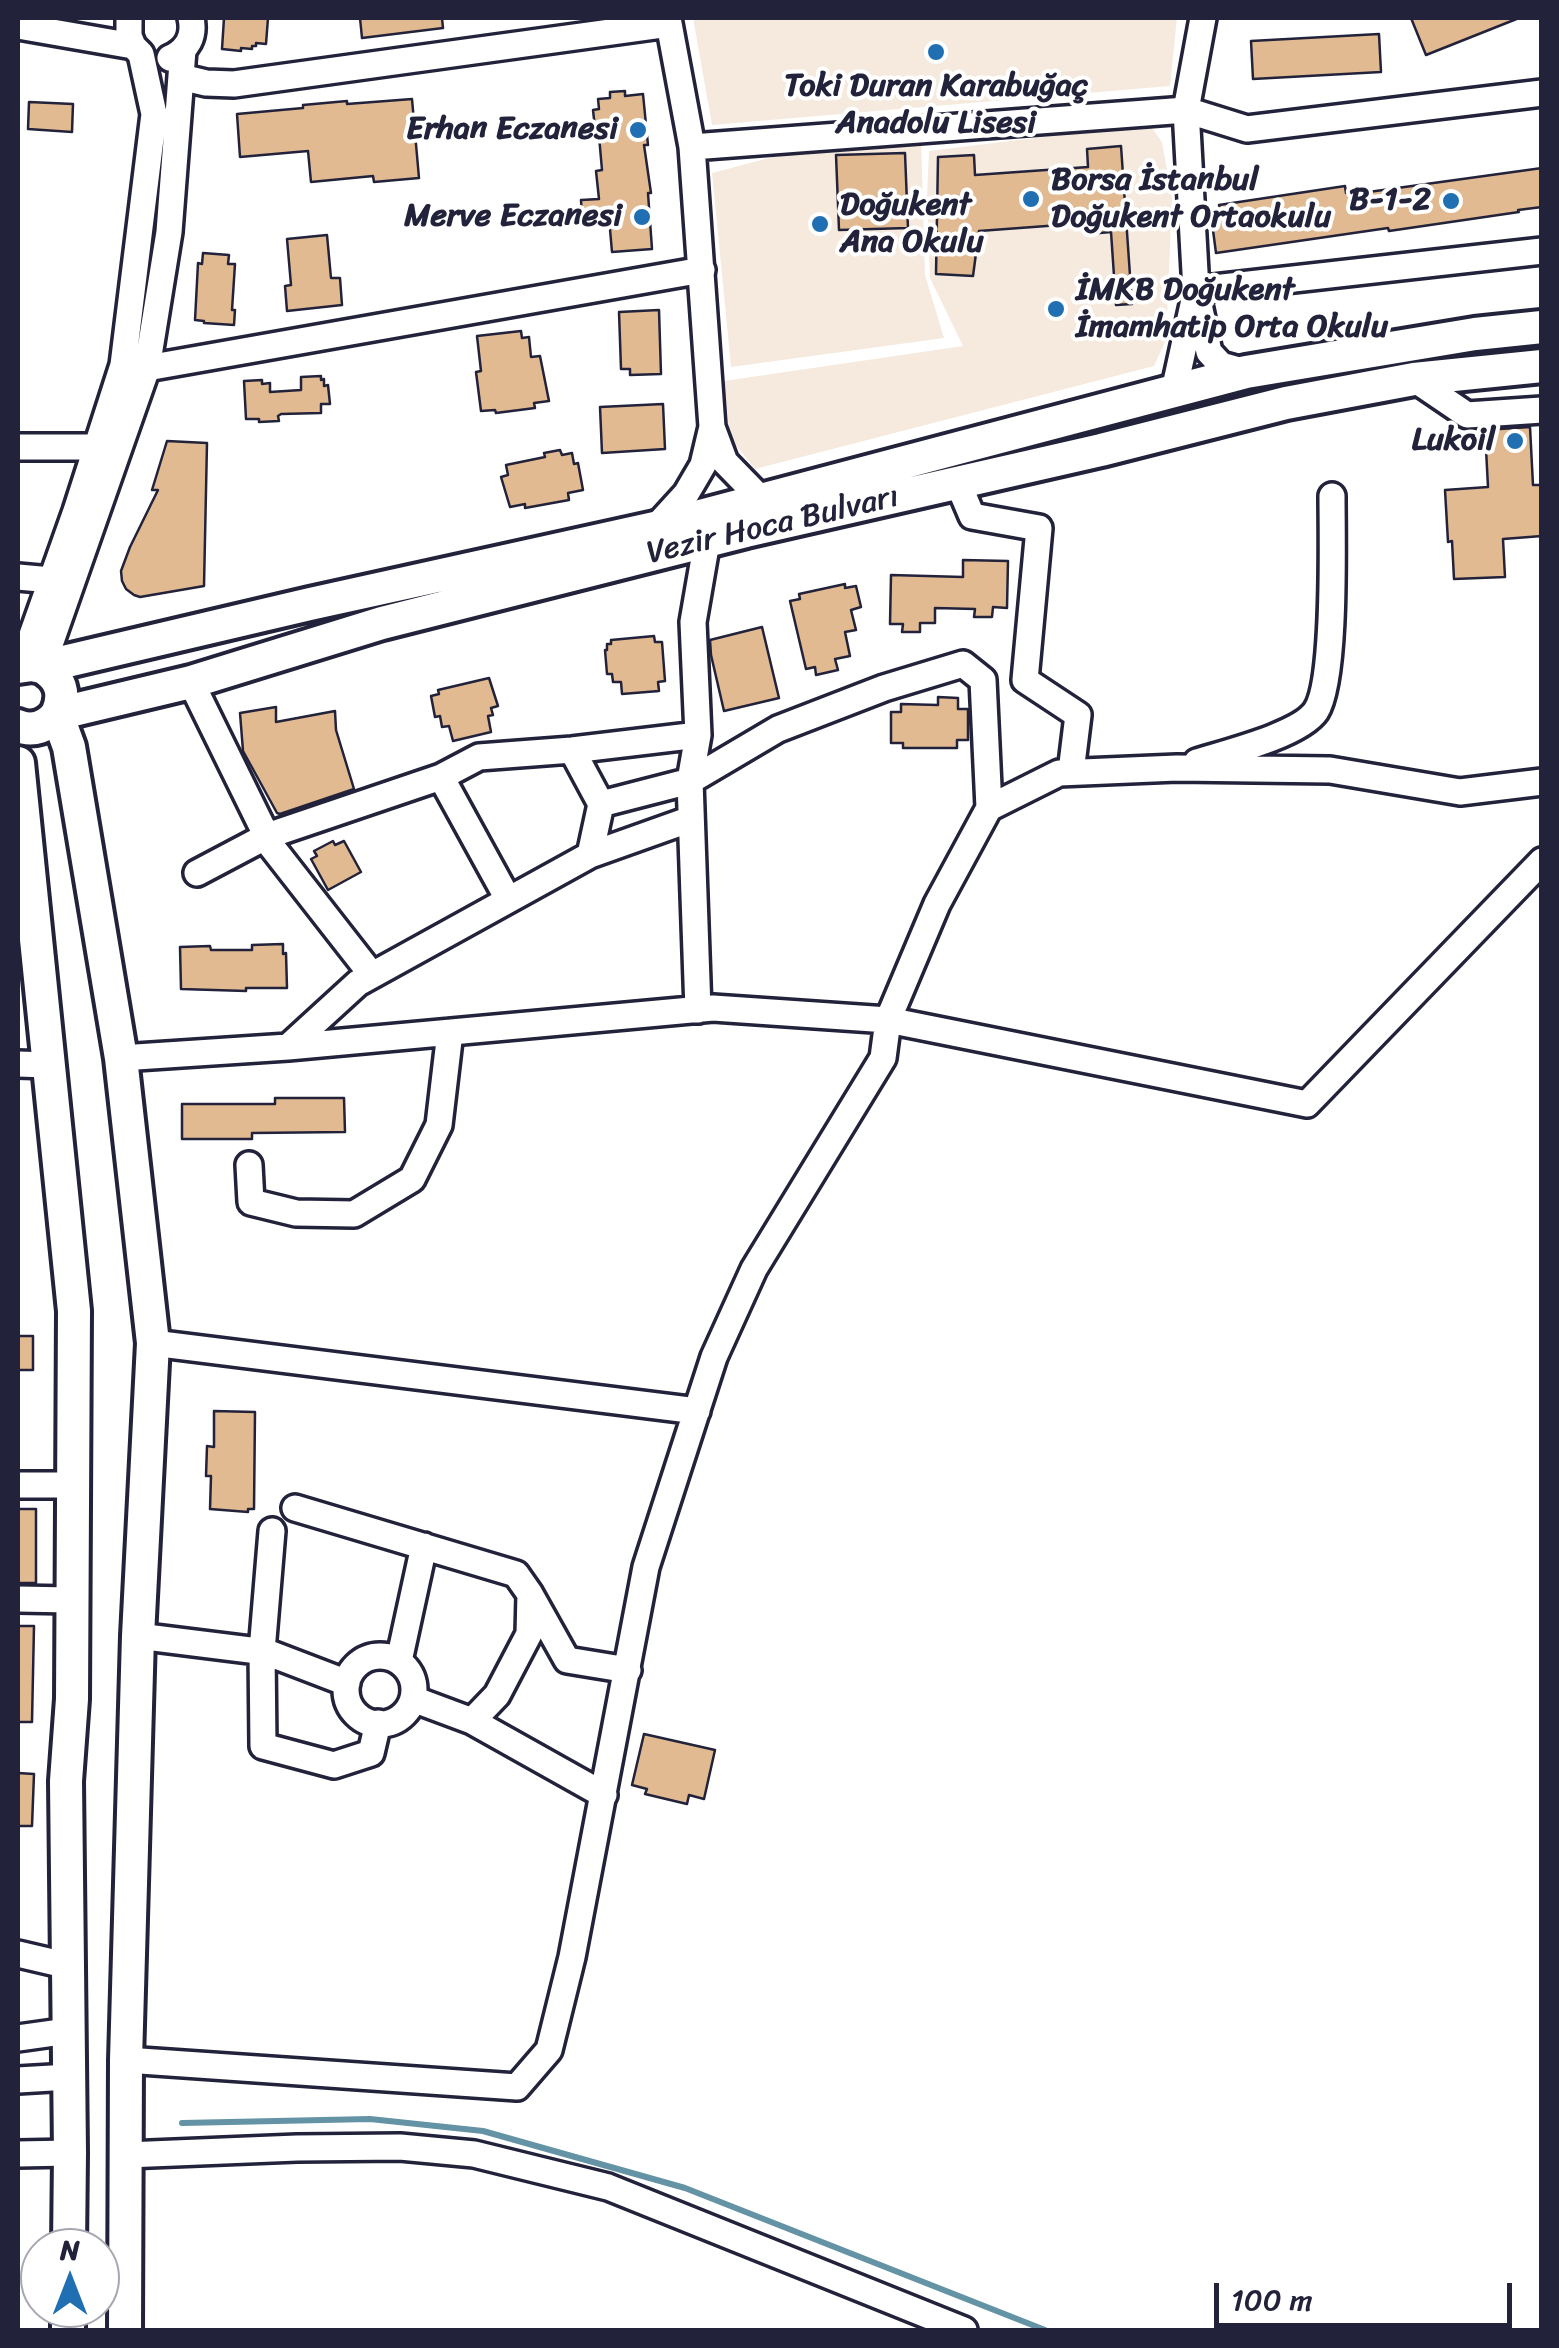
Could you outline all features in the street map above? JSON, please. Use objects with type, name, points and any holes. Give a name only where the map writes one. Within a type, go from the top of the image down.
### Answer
[{"type":"main road","name":"Vezir Hoca Bulvarı","points":[[27,667],[655,528],[1246,372],[1475,334],[1542,327]]},
{"type":"main road","name":"Vezir Hoca Bulvarı","points":[[18,726],[34,729],[57,714],[191,682],[382,623],[1286,403],[1414,380],[1542,366]]},
{"type":"main road","points":[[27,667],[52,673],[62,691],[57,714],[68,747],[121,1058],[152,1344],[138,1636],[126,2060],[125,2330]]},
{"type":"main road","points":[[18,763],[33,1064],[74,1311],[72,1699],[66,1780],[69,2228]]},
{"type":"street","points":[[27,667],[123,364],[154,114],[137,50],[128,36],[129,18]]},
{"type":"street","points":[[18,26],[137,50],[152,59],[163,60],[174,57],[190,41],[192,18]]},
{"type":"street","points":[[1203,18],[1186,110],[1196,290],[1209,352],[1221,365],[1246,372]]},
{"type":"street","points":[[181,77],[234,84],[669,21],[692,146],[712,428],[704,465],[686,494],[655,528]]},
{"type":"street","points":[[27,667],[147,368],[169,232],[183,50]]},
{"type":"street","points":[[692,146],[1186,110],[1247,129],[1542,93]]},
{"type":"street","points":[[1196,290],[1542,251]]},
{"type":"street","points":[[147,368],[702,270]]},
{"type":"street","points":[[1174,391],[1196,290]]},
{"type":"street","points":[[1414,380],[1467,414],[1542,410]]},
{"type":"street","points":[[712,428],[725,462],[762,500]]},
{"type":"street","points":[[18,448],[96,447]]},
{"type":"street","points":[[958,483],[972,516],[1039,528],[1025,680],[1078,715],[1071,772]]},
{"type":"street","points":[[1178,768],[1288,732],[1316,712],[1327,678],[1332,496]]},
{"type":"street","points":[[698,1010],[690,781],[698,735],[693,622],[707,541]]},
{"type":"street","points":[[18,577],[52,580]]},
{"type":"street","points":[[126,2060],[517,2086],[549,2050],[572,1957],[646,1568],[696,1410],[714,1357],[754,1269],[883,1058],[888,1020],[936,904],[989,808],[983,680],[963,664],[884,688],[778,729],[690,781],[601,804]]},
{"type":"street","points":[[191,682],[272,848],[372,975]]},
{"type":"street","points":[[197,873],[267,836],[441,776],[479,757],[698,735]]},
{"type":"street","points":[[572,750],[601,804],[590,855]]},
{"type":"street","points":[[989,808],[1059,772],[1178,768],[1330,770],[1460,792],[1542,782]]},
{"type":"street","points":[[441,776],[508,899]]},
{"type":"street","points":[[288,1047],[358,983],[372,975],[590,855],[691,819]]},
{"type":"street","points":[[121,1058],[288,1047],[713,1008],[888,1020],[1307,1104],[1542,861]]},
{"type":"street","points":[[249,1165],[251,1202],[296,1213],[354,1214],[412,1179],[439,1125],[450,1032]]},
{"type":"street","points":[[152,1344],[696,1410]]},
{"type":"street","points":[[18,1485],[73,1485]]},
{"type":"street","points":[[295,1508],[516,1574],[567,1660],[628,1670]]},
{"type":"street","points":[[272,1531],[262,1652],[263,1746],[334,1764],[372,1753],[378,1723]]},
{"type":"street","points":[[398,1661],[424,1546]]},
{"type":"street","points":[[472,1720],[497,1695],[530,1634],[530,1594]]},
{"type":"street","points":[[18,1599],[71,1600]]},
{"type":"street","points":[[138,1636],[262,1652],[347,1683]]},
{"type":"street","points":[[378,1656],[398,1661],[412,1678],[413,1700],[400,1717],[378,1723],[357,1714],[350,1705],[347,1683],[358,1664],[367,1658],[378,1656]]},
{"type":"street","points":[[413,1700],[472,1720],[604,1795]]},
{"type":"street","points":[[18,1954],[66,1964]]},
{"type":"street","points":[[18,2038],[68,2031]]},
{"type":"street","points":[[18,2080],[69,2077]]},
{"type":"street","points":[[126,2155],[383,2148],[474,2154],[608,2187],[964,2330]]},
{"type":"street","points":[[18,2154],[70,2153]]},
{"type":"shaded area","name":"Toki Duran Karabuğaç Anadolu Lisesi","points":[[693,18],[1177,18],[1170,86],[712,125]]},
{"type":"shaded area","name":"İMKB Doğukent İmamhatip Orta Okulu","points":[[1149,124],[1162,142],[1172,199],[1166,340],[1154,366],[755,469],[730,438],[724,381],[963,346],[930,278],[929,151]]},
{"type":"shaded area","name":"Doğukent Ana Okulu","points":[[863,133],[921,136],[925,275],[944,338],[731,367],[712,173]]},
{"type":"building","points":[[224,18],[268,18],[266,44],[256,43],[252,49],[241,51],[222,49]]},
{"type":"building","points":[[360,18],[442,18],[443,28],[362,38]]},
{"type":"building","points":[[1411,18],[1519,18],[1426,55]]},
{"type":"building","points":[[1379,34],[1381,72],[1253,79],[1251,41]]},
{"type":"building","points":[[625,91],[625,96],[643,94],[652,249],[612,252],[609,218],[582,219],[581,200],[599,199],[596,171],[602,170],[593,110],[599,109],[598,99],[610,98],[610,92]]},
{"type":"building","points":[[412,99],[419,178],[374,182],[373,176],[311,182],[308,151],[240,157],[237,114],[347,101]]},
{"type":"building","points":[[29,102],[73,104],[72,132],[28,129]]},
{"type":"building","name":"Borsa İstanbul Doğukent Ortaokulu","points":[[1121,146],[1132,304],[1116,305],[1111,232],[1088,234],[1087,223],[979,231],[973,276],[936,274],[938,157],[974,155],[975,175],[1088,167],[1087,149]]},
{"type":"building","points":[[905,153],[908,228],[839,230],[836,155]]},
{"type":"building","points":[[1542,168],[1542,207],[1216,253],[1211,215],[1220,213],[1219,205],[1345,186],[1346,193],[1354,194]]},
{"type":"building","points":[[327,235],[331,278],[340,278],[342,305],[287,311],[285,286],[291,285],[287,239]]},
{"type":"building","points":[[203,253],[229,255],[228,264],[235,264],[234,325],[195,320],[198,263],[202,264]]},
{"type":"building","points":[[659,310],[661,374],[630,375],[630,369],[621,369],[619,312]]},
{"type":"building","points":[[521,331],[522,338],[529,337],[531,357],[540,356],[549,401],[534,403],[535,408],[481,411],[477,336]]},
{"type":"building","points":[[321,376],[324,386],[328,385],[330,404],[321,404],[321,413],[281,414],[279,421],[246,419],[244,381],[270,383],[270,392],[301,390],[301,377]]},
{"type":"building","points":[[663,404],[665,449],[602,453],[600,407]]},
{"type":"building","points":[[1530,427],[1533,485],[1542,485],[1542,536],[1503,539],[1505,577],[1454,579],[1445,490],[1488,487],[1485,430]]},
{"type":"building","points":[[167,441],[207,443],[204,586],[140,597],[126,589],[121,571],[158,490],[152,490]]},
{"type":"building","points":[[560,450],[562,455],[572,453],[574,464],[578,463],[583,490],[568,493],[569,500],[510,507],[501,477],[508,475],[506,465]]},
{"type":"building","points":[[963,560],[1008,561],[1007,608],[993,607],[992,617],[974,617],[975,609],[935,608],[935,623],[920,623],[920,632],[902,632],[903,624],[890,624],[891,575],[963,577]]},
{"type":"building","points":[[845,584],[845,588],[856,586],[861,607],[851,610],[856,630],[845,632],[850,656],[835,659],[838,670],[816,675],[815,667],[806,669],[790,601],[800,599],[799,594]]},
{"type":"building","points":[[762,627],[779,698],[724,711],[710,640]]},
{"type":"building","points":[[654,636],[655,642],[662,642],[665,681],[658,682],[659,691],[622,694],[621,682],[613,682],[612,674],[607,674],[607,644],[611,640]]},
{"type":"building","points":[[489,678],[498,706],[491,708],[493,715],[488,716],[491,732],[453,741],[449,726],[442,727],[440,716],[435,717],[431,696],[439,694],[438,690]]},
{"type":"building","points":[[938,697],[958,698],[958,709],[968,709],[968,740],[957,740],[957,748],[903,748],[903,743],[891,743],[891,712],[901,712],[901,704],[938,705]]},
{"type":"building","points":[[276,707],[276,722],[335,711],[336,730],[354,789],[277,813],[243,751],[240,713]]},
{"type":"building","points":[[333,841],[335,845],[344,841],[361,872],[328,890],[311,859],[317,856],[314,851]]},
{"type":"building","points":[[283,944],[287,988],[181,989],[180,947],[252,950],[252,945]]},
{"type":"building","points":[[275,1098],[344,1098],[345,1132],[252,1133],[252,1139],[182,1139],[182,1104],[275,1104]]},
{"type":"building","points":[[18,1336],[33,1336],[33,1370],[18,1370]]},
{"type":"building","points":[[214,1411],[255,1412],[254,1509],[248,1512],[210,1509],[207,1446],[214,1447]]},
{"type":"building","points":[[18,1509],[36,1509],[36,1583],[18,1583]]},
{"type":"building","points":[[18,1626],[34,1626],[32,1722],[18,1722]]},
{"type":"building","points":[[644,1734],[715,1750],[704,1799],[689,1795],[687,1804],[645,1794],[647,1789],[632,1785]]},
{"type":"building","points":[[18,1773],[34,1774],[32,1826],[18,1826]]},
{"type":"waterway","points":[[182,2123],[370,2119],[483,2131],[685,2188],[1045,2330]]},
{"type":"place","name":"Toki Duran Karabuğaç Anadolu Lisesi","points":[[936,52]]},
{"type":"place","name":"Erhan Eczanesi","points":[[638,130]]},
{"type":"place","name":"Borsa İstanbul Doğukent Ortaokulu","points":[[1031,199]]},
{"type":"place","name":"B-1-2","points":[[1451,201]]},
{"type":"place","name":"Merve Eczanesi","points":[[642,217]]},
{"type":"place","name":"Doğukent Ana Okulu","points":[[820,224]]},
{"type":"place","name":"İMKB Doğukent İmamhatip Orta Okulu","points":[[1056,309]]},
{"type":"place","name":"Lukoil","points":[[1515,441]]}]
